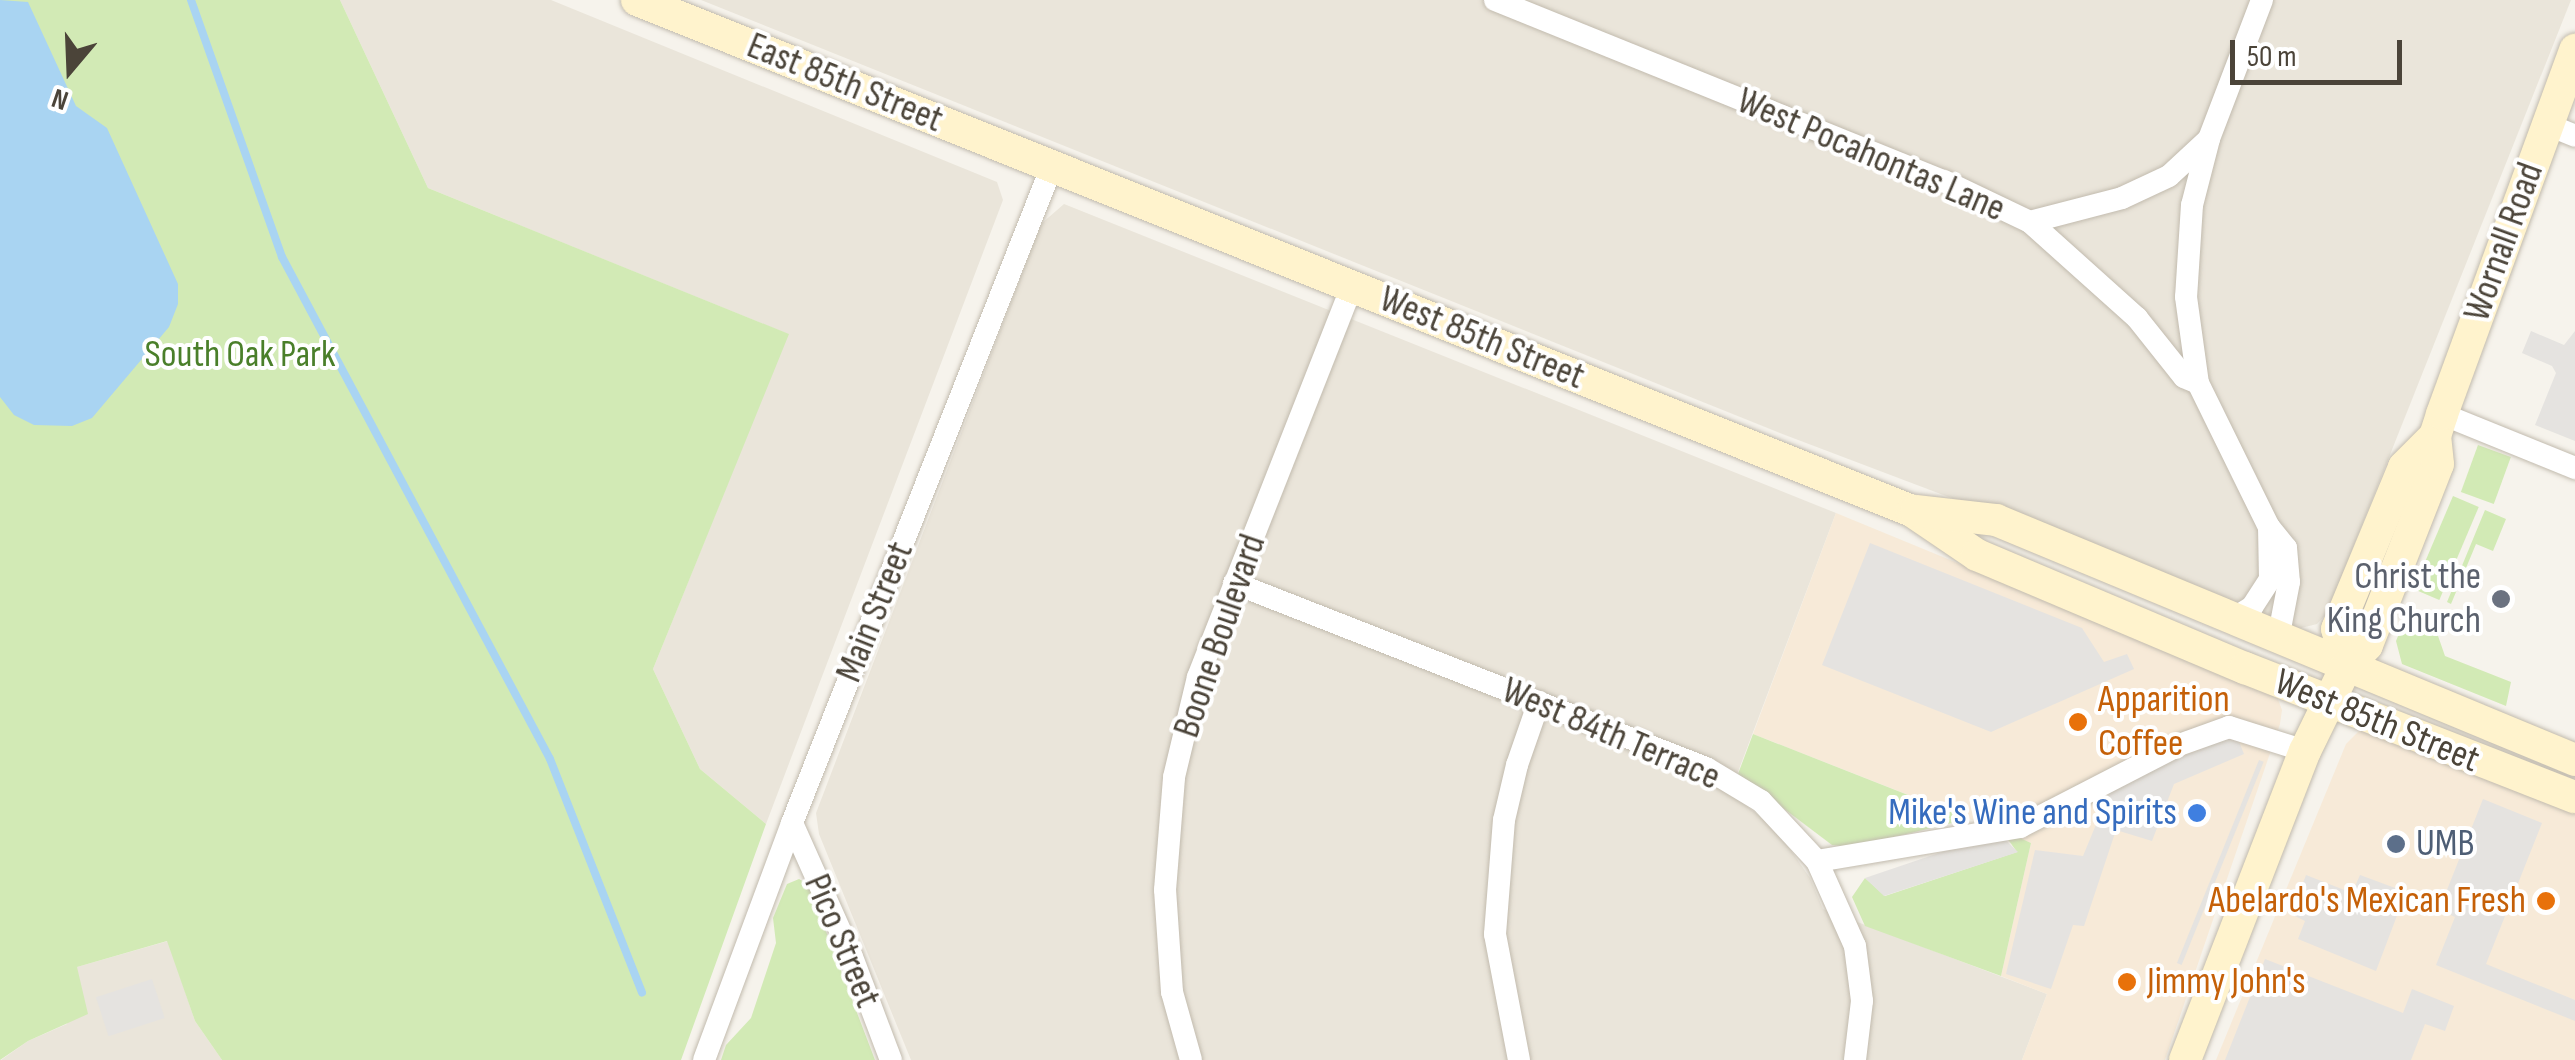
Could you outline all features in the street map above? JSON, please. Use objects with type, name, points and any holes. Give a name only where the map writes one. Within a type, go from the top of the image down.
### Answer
[{"type":"main road","name":"East 85th Street","points":[[637,0],[1052,166]]},
{"type":"main road","name":"Wornall Road","points":[[2346,666],[2337,629],[2404,468],[2439,425],[2561,130],[2575,50]]},
{"type":"main road","name":"West 85th Street","points":[[1052,166],[1912,511],[1978,555],[2329,701],[2575,797]]},
{"type":"main road","name":"West 85th Street","points":[[1912,511],[1996,520],[2575,760]]},
{"type":"main road","points":[[2185,1060],[2305,751],[2346,666]]},
{"type":"street","name":"West Pocahontas Lane","points":[[1495,0],[1944,182],[2030,222],[2137,318],[2184,377],[2198,383]]},
{"type":"street","points":[[2262,0],[2209,139],[2192,205],[2186,297],[2198,383],[2269,527],[2286,548],[2290,564],[2278,638]]},
{"type":"street","points":[[2030,222],[2138,190],[2169,176],[2209,139]]},
{"type":"street","name":"Main Street","points":[[704,1060],[792,823],[1052,166]]},
{"type":"street","name":"Boone Boulevard","points":[[1191,1060],[1172,992],[1165,890],[1174,777],[1198,678],[1352,286]]},
{"type":"street","points":[[2439,425],[2575,468]]},
{"type":"street","points":[[2231,620],[2252,607],[2270,579],[2269,527]]},
{"type":"street","name":"West 84th Terrace","points":[[1234,583],[1706,768],[1761,801],[1817,861],[1855,946],[1862,1001],[1856,1060]]},
{"type":"street","points":[[1518,1060],[1495,934],[1504,820],[1539,702]]},
{"type":"street","points":[[1817,861],[2020,827],[2179,745],[2229,728],[2305,751]]},
{"type":"street","name":"Pico Street","points":[[792,823],[852,956],[891,1060]]},
{"type":"shaded area","points":[[340,0],[551,0],[997,182],[1003,200],[766,824],[700,769],[653,669],[788,334],[428,188]]},
{"type":"shaded area","points":[[701,0],[2571,0],[2327,613],[2317,624],[2297,629],[1785,435]]},
{"type":"shaded area","points":[[1064,204],[1836,513],[1730,793],[1776,829],[1810,878],[1823,909],[2047,994],[2022,1060],[911,1060],[819,834],[816,813],[1041,224]]},
{"type":"shaded area","points":[[2531,331],[2564,345],[2575,331],[2575,441],[2535,425],[2556,373],[2552,366],[2522,353]]},
{"type":"shaded area","points":[[1836,513],[2276,694],[2282,710],[2280,724],[2165,1060],[2022,1060],[2047,994],[2001,976],[2031,843],[1753,734]]},
{"type":"shaded area","points":[[1870,543],[2082,628],[2104,662],[2127,654],[2134,669],[1991,732],[1822,665]]},
{"type":"shaded area","points":[[2360,730],[2575,810],[2575,1060],[2216,1060],[2346,744]]},
{"type":"shaded area","points":[[2236,734],[2244,754],[2174,784],[2152,841],[2116,830],[2084,926],[2073,925],[2051,989],[2006,974],[2035,850],[2083,856],[2112,786]]},
{"type":"shaded area","points":[[2259,760],[2264,762],[2182,965],[2177,963]]},
{"type":"shaded area","points":[[2483,799],[2542,823],[2486,964],[2575,1000],[2575,1021],[2436,965],[2455,917],[2439,910]]},
{"type":"shaded area","points":[[1998,833],[2018,852],[1884,896],[1865,878]]},
{"type":"shaded area","points":[[2306,875],[2352,893],[2360,875],[2406,892],[2376,971],[2298,939],[2305,921],[2291,914]]},
{"type":"shaded area","points":[[168,941],[195,1021],[222,1060],[1,1060],[28,1041],[67,1024],[77,967]]},
{"type":"shaded area","points":[[2265,959],[2403,1013],[2412,989],[2454,1006],[2445,1031],[2425,1024],[2411,1060],[2225,1060]]},
{"type":"shaded area","points":[[152,979],[165,1018],[109,1036],[96,997]]},
{"type":"green space","name":"South Oak Park","points":[[0,0],[340,0],[428,188],[789,334],[653,669],[700,769],[766,824],[681,1060],[222,1060],[195,1021],[167,941],[77,967],[88,1014],[28,1041],[0,1060]]},
{"type":"green space","points":[[2478,445],[2511,457],[2494,504],[2461,492]]},
{"type":"green space","points":[[2453,496],[2479,507],[2439,600],[2414,589]]},
{"type":"green space","points":[[2485,510],[2506,519],[2493,551],[2476,544],[2451,604],[2447,602]]},
{"type":"green space","points":[[2409,609],[2434,619],[2429,630],[2437,633],[2445,656],[2511,682],[2506,706],[2402,664],[2396,641]]},
{"type":"green space","points":[[1753,734],[1969,819],[1852,847],[1832,845],[1738,774]]},
{"type":"green space","points":[[2011,834],[2031,843],[2001,976],[1865,926],[1852,897],[1865,878],[1885,896],[2017,852],[2007,838]]},
{"type":"green space","points":[[799,879],[808,884],[875,1060],[721,1060],[726,1045],[751,1018],[776,943],[773,918],[787,884]]},
{"type":"water","points":[[0,0],[28,2],[76,106],[107,128],[178,284],[178,304],[169,327],[92,418],[72,426],[34,425],[14,415],[0,397]]},
{"type":"waterway","points":[[191,0],[282,257],[550,759],[642,993]]},
{"type":"place","name":"Christ the King Church","points":[[2501,599]]},
{"type":"place","name":"Apparition Coffee","points":[[2078,722]]},
{"type":"place","name":"Mike's Wine and Spirits","points":[[2197,813]]},
{"type":"place","name":"UMB","points":[[2396,844]]},
{"type":"place","name":"Abelardo's Mexican Fresh","points":[[2546,901]]},
{"type":"place","name":"Jimmy John's","points":[[2127,982]]}]
